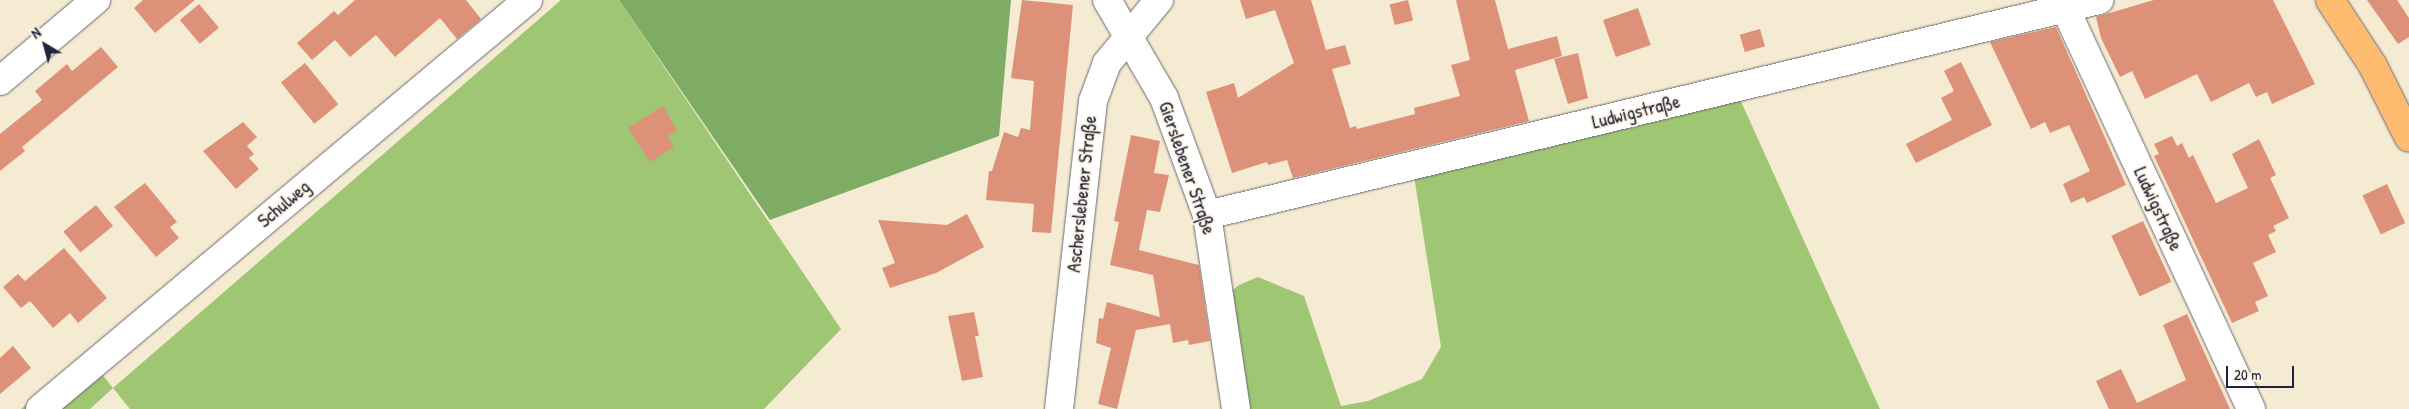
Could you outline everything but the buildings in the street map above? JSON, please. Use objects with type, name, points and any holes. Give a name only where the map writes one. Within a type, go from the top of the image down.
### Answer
[{"type":"main road","points":[[2330,0],[2373,66],[2409,138]]},
{"type":"street","points":[[0,81],[96,0]]},
{"type":"street","name":"Schulweg","points":[[40,409],[528,0]]},
{"type":"street","name":"Gierslebener Straße","points":[[1107,0],[1164,98],[1207,215],[1236,409]]},
{"type":"street","name":"Ascherslebener Straße","points":[[1059,409],[1093,101],[1107,63],[1159,0]]},
{"type":"street","name":"Ludwigstraße","points":[[1207,215],[2099,0]]},
{"type":"street","name":"Ludwigstraße","points":[[2065,8],[2251,409]]},
{"type":"green space","points":[[561,0],[619,0],[841,329],[764,409],[130,409],[113,388]]},
{"type":"green space","points":[[619,0],[1011,0],[999,136],[770,220]]},
{"type":"green space","points":[[1739,97],[1880,409],[1248,409],[1228,294],[1239,285],[1258,277],[1304,296],[1341,406],[1368,401],[1422,379],[1441,347],[1414,176]]},
{"type":"green space","points":[[85,353],[113,388],[90,409],[21,409]]}]
